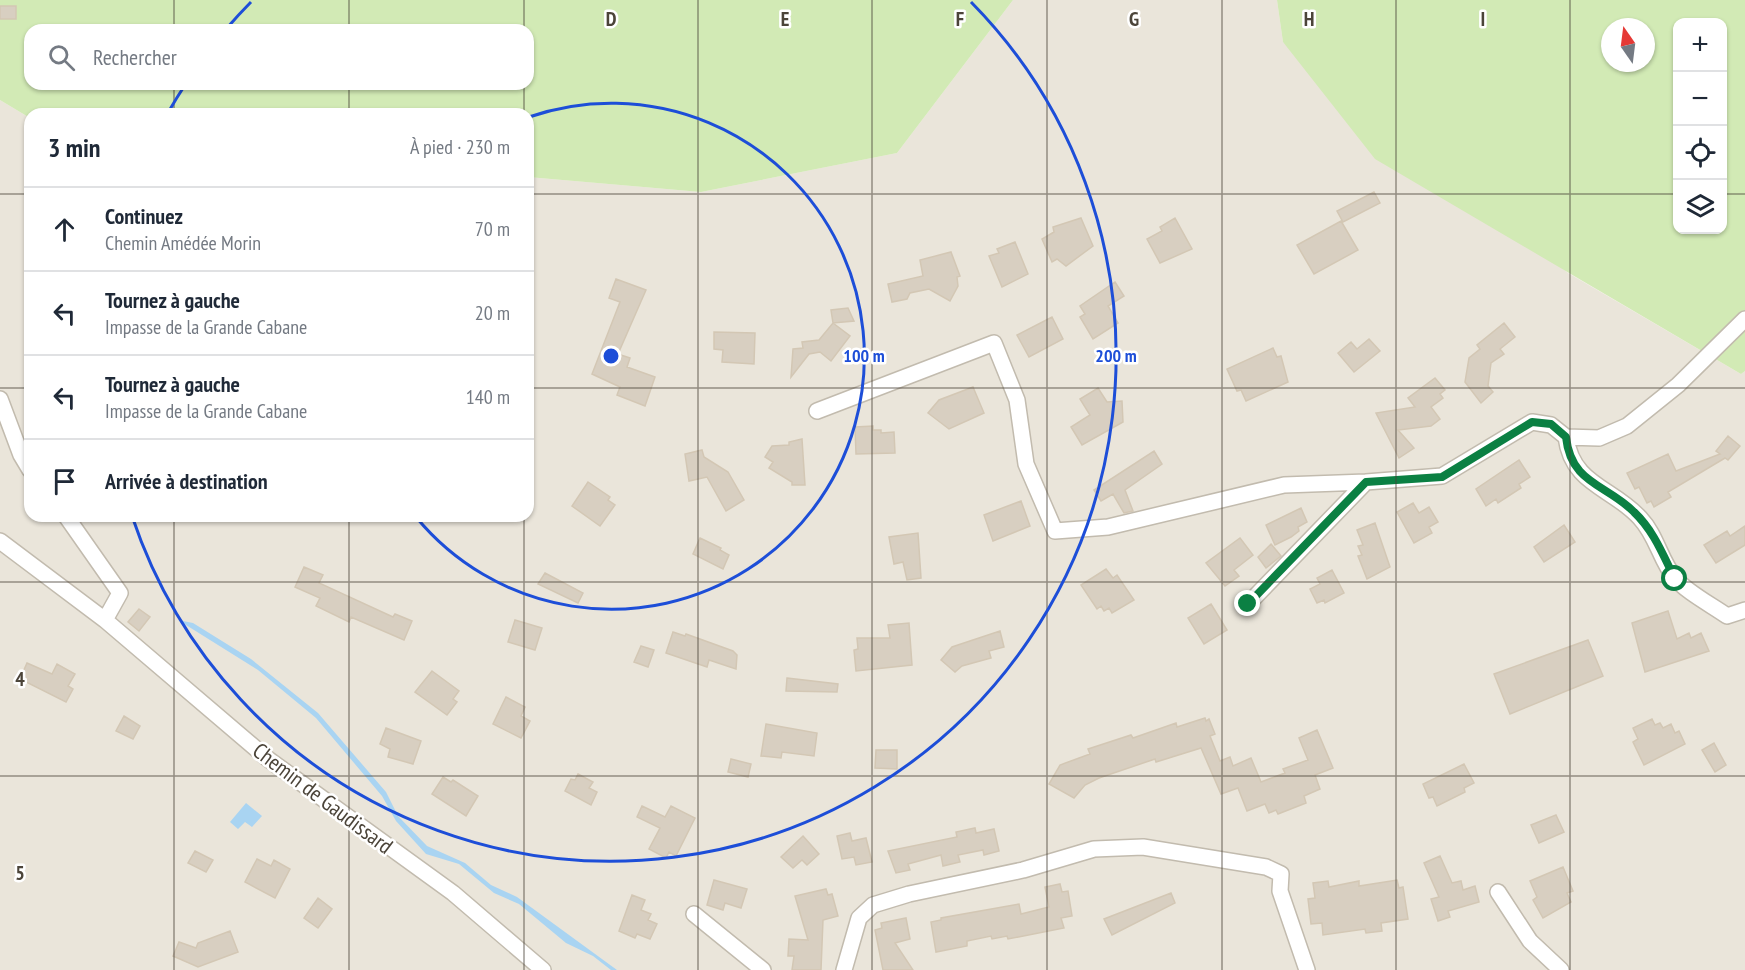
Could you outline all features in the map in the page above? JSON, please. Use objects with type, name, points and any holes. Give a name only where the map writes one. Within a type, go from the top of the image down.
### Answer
[{"type":"street","points":[[817,411],[994,344],[1017,400],[1026,464],[1055,531],[1108,527],[1284,485],[1442,477],[1532,422],[1551,424],[1566,437],[1599,438],[1627,426],[1678,385],[1745,319]]},
{"type":"street","points":[[0,399],[24,460]]},
{"type":"street","points":[[1566,437],[1568,454],[1581,475],[1633,510],[1652,531],[1675,579],[1727,616],[1745,610]]},
{"type":"street","points":[[1248,604],[1366,482]]},
{"type":"street","points":[[70,522],[120,593],[105,620]]},
{"type":"street","name":"Chemin de Gaudissard","points":[[0,541],[105,620],[268,759],[453,892],[543,970]]},
{"type":"street","points":[[844,970],[859,918],[873,905],[909,894],[1023,870],[1094,849],[1143,847],[1266,867],[1281,874],[1280,891],[1307,970]]},
{"type":"street","points":[[1498,891],[1530,941],[1561,970]]},
{"type":"street","points":[[694,914],[763,970]]},
{"type":"shaded area","points":[[1013,0],[1277,0],[1283,42],[1568,273],[1741,374],[1745,371],[1745,970],[0,970],[0,100],[24,114],[24,522],[534,522],[534,178],[701,192],[897,153]]},
{"type":"green space","points":[[0,0],[1013,0],[897,153],[701,192],[534,178],[534,108],[24,108],[24,114],[0,100]]},
{"type":"green space","points":[[1277,0],[1745,0],[1745,371],[1741,374],[1375,159],[1283,42]]},
{"type":"water","points":[[178,620],[193,623],[251,659],[318,713],[386,792],[398,816],[427,846],[465,863],[491,885],[517,897],[617,970],[611,970],[593,956],[566,943],[519,904],[494,893],[459,864],[426,854],[396,821],[382,796],[316,718],[258,670]]},
{"type":"water","points":[[246,803],[262,816],[252,827],[245,822],[238,829],[230,822]]},
{"type":"building","points":[[0,6],[16,6],[16,19],[0,19]]},
{"type":"building","points":[[1374,192],[1380,203],[1343,222],[1337,211]]},
{"type":"building","points":[[1081,218],[1093,246],[1066,266],[1057,259],[1052,262],[1042,239],[1054,232],[1053,227]]},
{"type":"building","points":[[1175,218],[1192,249],[1160,263],[1147,239],[1162,231],[1160,227]]},
{"type":"building","points":[[1341,221],[1358,250],[1314,274],[1297,245]]},
{"type":"building","points":[[1015,242],[1028,274],[1002,287],[989,256],[999,253],[997,249]]},
{"type":"building","points":[[951,252],[960,276],[957,277],[958,286],[950,301],[929,289],[910,293],[907,299],[892,302],[888,284],[923,276],[920,260]]},
{"type":"building","points":[[616,279],[646,290],[618,354],[630,358],[627,367],[655,377],[645,406],[617,395],[620,387],[592,374],[620,302],[609,298]]},
{"type":"building","points":[[1115,282],[1124,296],[1108,306],[1118,323],[1093,339],[1080,317],[1085,314],[1080,306]]},
{"type":"building","points":[[848,308],[854,321],[833,323],[831,310]]},
{"type":"building","points":[[1052,317],[1063,339],[1029,357],[1017,335]]},
{"type":"building","points":[[833,323],[850,336],[831,361],[820,352],[809,354],[791,377],[793,349],[803,348],[802,342],[819,340]]},
{"type":"building","points":[[1504,323],[1515,337],[1500,349],[1504,354],[1491,363],[1488,386],[1493,392],[1481,403],[1465,382],[1469,358],[1480,349],[1477,345]]},
{"type":"building","points":[[714,332],[755,333],[754,364],[722,362],[723,350],[714,349]]},
{"type":"building","points":[[1369,339],[1380,351],[1354,372],[1338,353],[1351,342],[1357,349]]},
{"type":"building","points":[[1273,348],[1277,357],[1281,356],[1288,382],[1246,401],[1241,390],[1237,391],[1227,369]]},
{"type":"building","points":[[1435,378],[1445,390],[1440,394],[1443,398],[1431,407],[1440,419],[1431,426],[1398,430],[1414,448],[1399,458],[1376,413],[1415,407],[1408,398]]},
{"type":"building","points":[[973,387],[984,413],[949,429],[928,413],[939,400]]},
{"type":"building","points":[[1098,388],[1107,402],[1122,401],[1123,422],[1082,445],[1071,427],[1090,415],[1080,399]]},
{"type":"building","points":[[873,426],[873,430],[881,430],[881,433],[894,432],[895,453],[856,454],[855,427]]},
{"type":"building","points":[[1728,436],[1740,446],[1728,460],[1725,458],[1668,492],[1671,497],[1654,507],[1651,501],[1647,503],[1639,487],[1635,489],[1627,473],[1668,454],[1676,471],[1720,454],[1716,451]]},
{"type":"building","points":[[802,439],[805,485],[792,485],[792,482],[769,468],[773,462],[765,457],[772,446],[789,445],[789,442]]},
{"type":"building","points":[[702,450],[704,457],[728,472],[744,500],[726,511],[707,477],[689,481],[685,454]]},
{"type":"building","points":[[1154,451],[1162,464],[1125,490],[1133,511],[1124,513],[1113,494],[1101,501],[1094,490]]},
{"type":"building","points":[[1519,460],[1530,477],[1519,484],[1521,488],[1498,503],[1496,499],[1486,506],[1476,489]]},
{"type":"building","points":[[588,482],[610,497],[608,500],[615,505],[600,526],[572,506]]},
{"type":"building","points":[[1021,501],[1030,526],[993,541],[984,515]]},
{"type":"building","points":[[1413,503],[1419,513],[1429,507],[1438,522],[1429,527],[1432,533],[1414,543],[1397,512]]},
{"type":"building","points":[[1301,508],[1307,522],[1298,527],[1299,531],[1291,537],[1275,545],[1266,525]]},
{"type":"building","points":[[1375,523],[1390,567],[1367,579],[1358,556],[1362,555],[1358,546],[1363,545],[1357,530]]},
{"type":"building","points":[[1564,525],[1575,542],[1544,562],[1534,547]]},
{"type":"building","points":[[1745,526],[1745,545],[1716,563],[1704,545],[1727,531],[1730,536]]},
{"type":"building","points":[[918,533],[921,578],[907,580],[903,562],[894,564],[889,537]]},
{"type":"building","points":[[700,538],[721,548],[720,550],[729,555],[723,569],[693,554]]},
{"type":"building","points":[[1240,538],[1253,555],[1234,570],[1239,576],[1225,586],[1206,563]]},
{"type":"building","points":[[1271,544],[1281,556],[1266,568],[1258,557]]},
{"type":"building","points":[[304,567],[323,575],[319,583],[393,617],[395,614],[412,621],[404,640],[351,617],[349,622],[316,606],[320,598],[295,587]]},
{"type":"building","points":[[1106,569],[1113,578],[1117,575],[1134,600],[1112,613],[1109,608],[1104,611],[1101,606],[1097,609],[1081,585]]},
{"type":"building","points":[[1332,570],[1344,593],[1325,603],[1324,600],[1317,603],[1310,589],[1320,584],[1317,578]]},
{"type":"building","points":[[545,573],[583,593],[578,603],[538,584]]},
{"type":"building","points":[[1211,604],[1227,630],[1204,644],[1188,618]]},
{"type":"building","points":[[139,609],[150,617],[139,631],[128,622]]},
{"type":"building","points":[[1668,611],[1677,639],[1689,633],[1691,638],[1701,633],[1709,651],[1645,672],[1632,623]]},
{"type":"building","points":[[515,620],[542,628],[535,650],[508,642]]},
{"type":"building","points":[[909,623],[912,665],[856,671],[854,650],[858,649],[857,638],[890,638],[888,625]]},
{"type":"building","points":[[1000,631],[1004,647],[989,651],[991,658],[962,666],[955,672],[941,660],[952,647]]},
{"type":"building","points":[[673,632],[685,636],[686,634],[733,651],[737,655],[736,669],[709,660],[707,667],[666,653]]},
{"type":"building","points":[[1588,640],[1603,676],[1510,714],[1494,674]]},
{"type":"building","points":[[641,646],[654,650],[648,667],[634,662]]},
{"type":"building","points":[[27,663],[52,674],[57,664],[75,674],[68,686],[73,689],[66,702],[20,679]]},
{"type":"building","points":[[432,671],[459,691],[453,699],[457,702],[447,715],[415,692]]},
{"type":"building","points":[[787,678],[838,684],[837,692],[786,691]]},
{"type":"building","points":[[506,697],[525,707],[521,716],[530,721],[521,738],[493,724]]},
{"type":"building","points":[[124,716],[140,726],[133,739],[116,731]]},
{"type":"building","points":[[1205,718],[1206,721],[1209,719],[1215,734],[1210,736],[1220,761],[1230,757],[1233,766],[1251,758],[1261,782],[1285,773],[1283,769],[1308,760],[1299,738],[1317,730],[1333,768],[1315,775],[1320,789],[1304,796],[1306,803],[1278,814],[1276,810],[1269,813],[1265,804],[1247,811],[1238,788],[1221,794],[1201,748],[1156,762],[1155,759],[1099,778],[1085,785],[1074,798],[1049,784],[1060,765],[1090,754],[1088,749],[1131,735],[1133,738],[1176,723],[1177,727]]},
{"type":"building","points":[[1652,719],[1655,725],[1660,723],[1663,728],[1671,724],[1675,733],[1679,731],[1685,744],[1644,765],[1633,742],[1638,739],[1633,728]]},
{"type":"building","points":[[766,724],[817,733],[814,756],[782,752],[781,758],[761,756]]},
{"type":"building","points":[[386,728],[421,741],[413,764],[388,757],[390,749],[380,744]]},
{"type":"building","points":[[1714,743],[1726,765],[1715,772],[1702,750]]},
{"type":"building","points":[[876,750],[897,750],[897,769],[875,768]]},
{"type":"building","points":[[731,759],[751,764],[748,777],[728,772]]},
{"type":"building","points":[[1464,764],[1474,783],[1464,788],[1465,792],[1437,806],[1433,797],[1429,798],[1423,784]]},
{"type":"building","points":[[578,774],[593,782],[589,788],[597,792],[591,805],[565,791],[571,779],[575,780]]},
{"type":"building","points":[[443,777],[451,782],[453,780],[478,796],[466,816],[432,794]]},
{"type":"building","points":[[642,806],[665,817],[671,806],[695,818],[676,856],[669,852],[666,858],[649,849],[660,828],[637,817]]},
{"type":"building","points":[[1556,815],[1564,832],[1539,843],[1531,825]]},
{"type":"building","points":[[975,828],[976,833],[994,829],[999,851],[984,855],[983,850],[958,855],[960,862],[943,866],[941,855],[908,864],[910,870],[896,873],[888,851],[957,837],[956,832]]},
{"type":"building","points":[[850,833],[852,841],[866,838],[872,862],[856,865],[854,857],[842,859],[837,836]]},
{"type":"building","points":[[803,836],[819,854],[807,865],[802,860],[793,868],[781,857]]},
{"type":"building","points":[[195,851],[213,860],[206,872],[188,863]]},
{"type":"building","points":[[1440,856],[1452,883],[1461,881],[1463,890],[1475,886],[1479,902],[1448,911],[1450,917],[1438,921],[1431,899],[1439,897],[1424,863]]},
{"type":"building","points":[[257,859],[271,866],[274,860],[290,869],[275,898],[245,882]]},
{"type":"building","points":[[1563,867],[1573,891],[1567,893],[1571,902],[1543,918],[1533,900],[1537,897],[1530,881]]},
{"type":"building","points":[[714,880],[747,889],[741,908],[725,903],[723,910],[707,905]]},
{"type":"building","points":[[1397,880],[1399,888],[1403,887],[1408,919],[1381,923],[1382,931],[1366,933],[1365,929],[1323,935],[1322,923],[1311,924],[1308,899],[1315,898],[1313,883],[1328,881],[1329,887],[1359,881],[1359,886]]},
{"type":"building","points":[[1060,884],[1062,892],[1068,891],[1072,916],[1061,918],[1064,928],[1008,939],[1007,936],[992,939],[991,936],[967,941],[967,946],[936,952],[931,922],[941,920],[941,918],[1019,904],[1021,914],[1049,907],[1045,887]]},
{"type":"building","points":[[826,889],[828,895],[832,894],[838,916],[823,920],[821,970],[792,970],[794,956],[788,956],[789,939],[808,940],[795,896]]},
{"type":"building","points":[[1171,893],[1175,903],[1112,935],[1104,919]]},
{"type":"building","points":[[632,895],[645,900],[641,910],[651,914],[648,920],[657,924],[650,939],[637,934],[635,938],[619,931]]},
{"type":"building","points":[[318,898],[332,909],[318,928],[304,918]]},
{"type":"building","points":[[906,918],[910,939],[895,943],[913,970],[883,970],[875,930],[882,928],[881,923]]},
{"type":"building","points":[[230,931],[238,952],[198,967],[173,956],[179,942],[196,948],[198,943]]},
{"type":"route","points":[[1248,604],[1366,482],[1442,477],[1532,422],[1551,424],[1566,437],[1568,454],[1581,475],[1633,510],[1652,531],[1675,579]]}]
